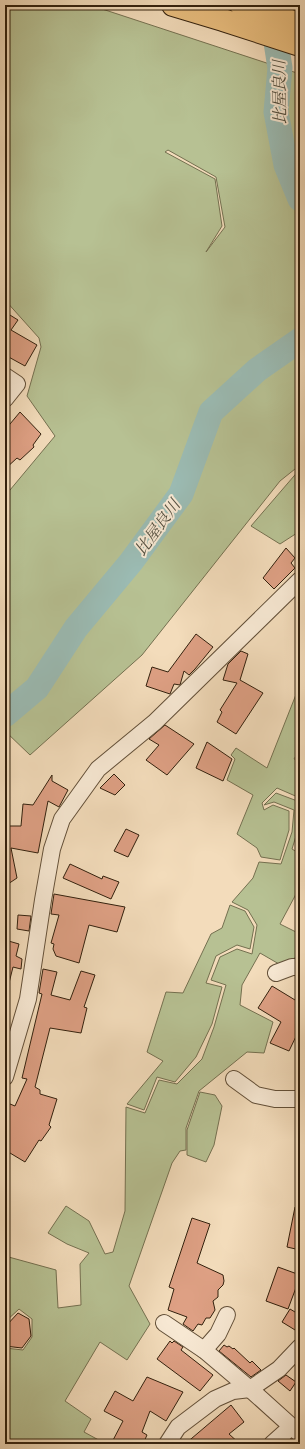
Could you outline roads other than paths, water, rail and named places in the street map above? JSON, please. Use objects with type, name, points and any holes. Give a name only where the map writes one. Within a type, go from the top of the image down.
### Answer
[{"type":"highway","points":[[173,5],[300,44]]},
{"type":"highway","points":[[241,5],[300,24]]},
{"type":"street","points":[[5,376],[17,384],[5,399]]},
{"type":"street","points":[[5,1077],[28,999],[52,849],[62,819],[98,769],[155,722],[300,580]]},
{"type":"street","points":[[276,973],[292,967],[300,967]]},
{"type":"street","points":[[234,1079],[256,1095],[275,1099],[300,1099]]},
{"type":"street","points":[[204,1350],[218,1334],[227,1315]]},
{"type":"street","points":[[164,1324],[204,1350],[297,1431],[272,1444]]},
{"type":"street","points":[[167,1444],[178,1427],[215,1399],[233,1391],[250,1389],[279,1370],[300,1347]]},
{"type":"waterway","name":"比屋良川","points":[[272,16],[280,68],[276,112],[286,165],[300,199]]},
{"type":"waterway","name":"比屋良川","points":[[5,715],[37,688],[76,628],[131,562],[181,494],[211,412],[257,370],[300,340]]}]
